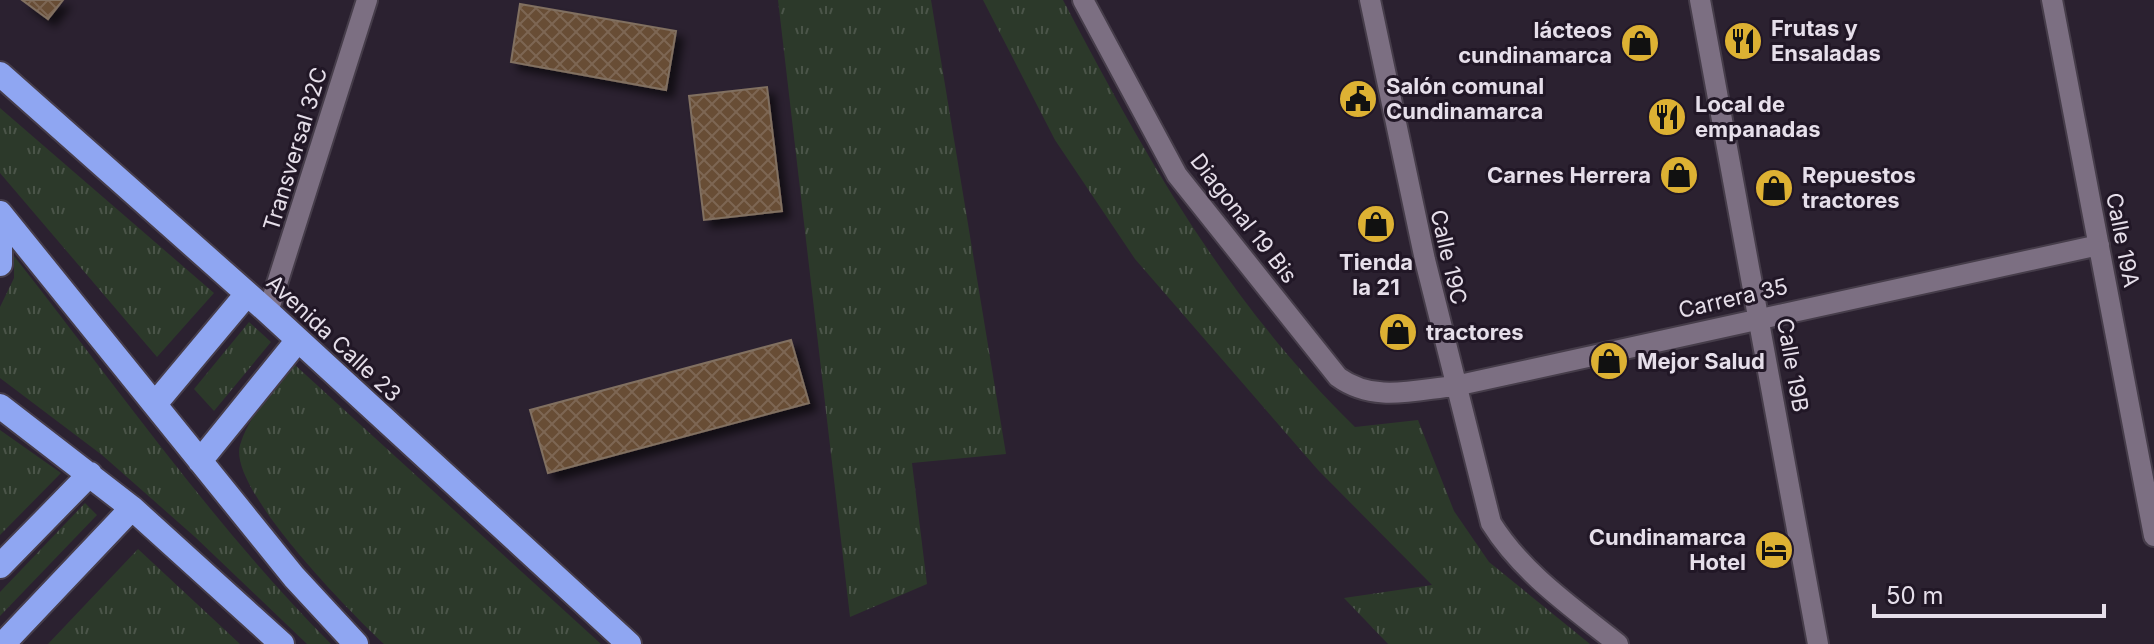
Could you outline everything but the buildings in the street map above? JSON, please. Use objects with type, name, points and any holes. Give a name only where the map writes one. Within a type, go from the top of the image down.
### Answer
[{"type":"highway","name":"Avenida Calle 23","points":[[0,74],[268,312],[629,644]]},
{"type":"highway","points":[[0,213],[294,577],[356,644]]},
{"type":"highway","points":[[0,242],[0,264]]},
{"type":"highway","points":[[155,404],[247,294]]},
{"type":"highway","points":[[200,461],[298,340]]},
{"type":"highway","points":[[0,406],[132,508],[282,644]]},
{"type":"highway","points":[[0,566],[90,474]]},
{"type":"highway","points":[[3,644],[132,508]]},
{"type":"street","name":"Transversal 32C","points":[[268,312],[367,0]]},
{"type":"street","name":"Diagonal 19 Bis","points":[[1083,0],[1177,175],[1338,377],[1354,389],[1376,395]]},
{"type":"street","name":"Calle 19C","points":[[1370,0],[1392,117],[1455,386],[1491,523],[1507,549],[1535,578],[1618,644]]},
{"type":"street","name":"Calle 19B","points":[[1700,0],[1818,644]]},
{"type":"street","name":"Calle 19A","points":[[2052,0],[2154,536]]},
{"type":"street","name":"Carrera 35","points":[[1376,395],[1455,386],[2099,245]]},
{"type":"green space","points":[[778,0],[931,0],[1006,454],[912,463],[927,584],[850,617]]},
{"type":"green space","points":[[983,0],[1063,0],[1158,172],[1227,278],[1266,328],[1355,427],[1418,420],[1454,511],[1489,562],[1590,644],[1388,644],[1344,598],[1432,585],[1318,470],[1135,259],[1055,140]]},
{"type":"green space","points":[[0,108],[214,293],[157,357],[0,173]]},
{"type":"green space","points":[[14,256],[206,504],[331,644],[307,644],[195,537],[102,455],[0,378],[0,307],[14,278]]},
{"type":"green space","points":[[249,322],[271,342],[214,411],[194,389]]},
{"type":"green space","points":[[295,365],[601,644],[384,644],[321,579],[271,519],[241,465],[240,445],[244,434],[263,402]]},
{"type":"green space","points":[[0,430],[61,473],[0,535]]},
{"type":"green space","points":[[85,503],[97,515],[0,616],[0,592]]},
{"type":"green space","points":[[138,549],[240,644],[48,644]]},
{"type":"place","name":"Frutas y Ensaladas","points":[[1743,41]]},
{"type":"place","name":"lácteos cundinamarca","points":[[1640,43]]},
{"type":"place","name":"Salón comunal Cundinamarca","points":[[1358,99]]},
{"type":"place","name":"Local de empanadas","points":[[1667,117]]},
{"type":"place","name":"Carnes Herrera","points":[[1679,175]]},
{"type":"place","name":"Repuestos tractores","points":[[1774,188]]},
{"type":"place","name":"Tienda la 21","points":[[1376,224]]},
{"type":"place","name":"tractores","points":[[1398,332]]},
{"type":"place","name":"Mejor Salud","points":[[1609,361]]},
{"type":"place","name":"Cundinamarca Hotel","points":[[1774,550]]}]
